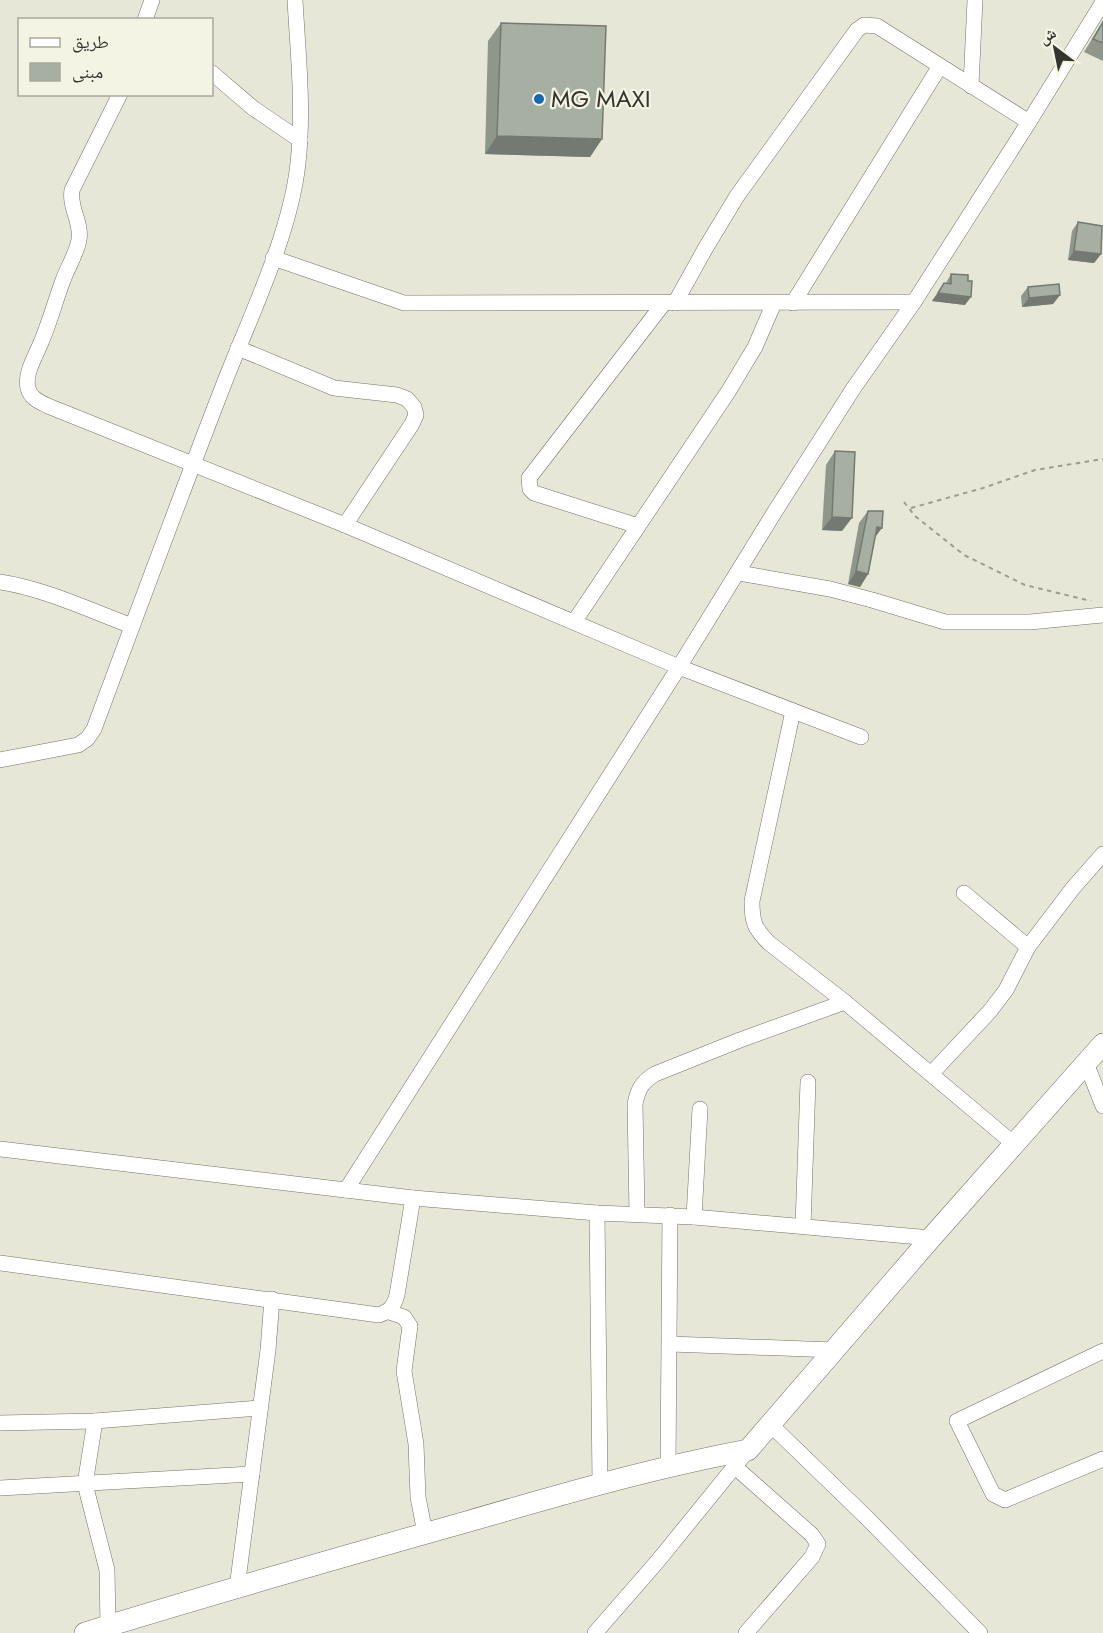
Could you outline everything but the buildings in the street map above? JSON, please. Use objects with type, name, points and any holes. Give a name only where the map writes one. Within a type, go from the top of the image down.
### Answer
[{"type":"street","points":[[0,760],[78,745],[87,739],[94,729],[273,258],[292,198],[300,140],[300,81],[295,0]]},
{"type":"street","points":[[971,86],[975,0]]},
{"type":"street","points":[[346,1190],[739,573],[774,513],[914,302],[1103,2]]},
{"type":"street","points":[[638,526],[534,493],[530,489],[529,478],[669,303],[737,196],[857,30],[864,25],[878,26],[1029,122]]},
{"type":"street","points":[[793,303],[940,66]]},
{"type":"street","points":[[213,74],[253,108],[300,140]]},
{"type":"street","points":[[119,96],[72,190],[72,206],[79,228],[79,239],[29,372],[27,385],[35,399],[345,525],[679,667],[861,737]]},
{"type":"street","points":[[273,258],[404,303],[914,302]]},
{"type":"street","points":[[574,622],[728,392],[754,347],[774,303]]},
{"type":"street","points":[[238,348],[334,388],[397,394],[407,399],[414,407],[416,415],[412,424],[345,525]]},
{"type":"street","points":[[739,573],[830,589],[945,622],[1030,622],[1100,609]]},
{"type":"street","points":[[0,582],[20,585],[132,626]]},
{"type":"street","points":[[793,711],[752,901],[752,919],[758,932],[1014,1144]]},
{"type":"street","points":[[931,1074],[990,1011],[1006,990],[1028,947],[1072,888],[1103,854]]},
{"type":"street","points":[[964,893],[1028,947]]},
{"type":"street","points":[[637,1213],[635,1104],[644,1081],[655,1074],[740,1040],[845,1002]]},
{"type":"street","points":[[596,1633],[770,1424],[1103,1044]]},
{"type":"street","points":[[1086,1063],[1103,1106]]},
{"type":"street","points":[[803,1226],[808,1082]]},
{"type":"street","points":[[694,1217],[700,1109]]},
{"type":"street","points":[[0,1149],[413,1198],[597,1213],[670,1215],[931,1238]]},
{"type":"street","points":[[389,1312],[397,1295],[413,1198]]},
{"type":"street","points":[[597,1213],[600,1484]]},
{"type":"street","points":[[668,1466],[670,1215]]},
{"type":"street","points":[[0,1263],[368,1314],[379,1315],[389,1312],[404,1317],[410,1326],[404,1371],[416,1444],[418,1497],[425,1533]]},
{"type":"street","points":[[237,1588],[272,1299]]},
{"type":"street","points":[[670,1344],[834,1350]]},
{"type":"street","points":[[1103,1351],[957,1421],[993,1494],[1005,1500],[1103,1459]]},
{"type":"street","points":[[0,1423],[95,1421],[260,1408]]},
{"type":"street","points":[[95,1421],[85,1484],[107,1570],[108,1626]]},
{"type":"street","points":[[770,1424],[980,1633]]},
{"type":"street","points":[[85,1633],[600,1484],[668,1466],[748,1450]]},
{"type":"street","points":[[734,1467],[812,1535],[818,1544],[812,1557],[746,1633]]},
{"type":"street","points":[[0,1488],[252,1474]]},
{"type":"path","points":[[910,508],[983,488],[1035,470],[1103,459]]},
{"type":"path","points":[[904,502],[915,516],[964,555],[1025,585],[1100,609]]},
{"type":"place","name":"MG MAXI","points":[[539,99]]}]
